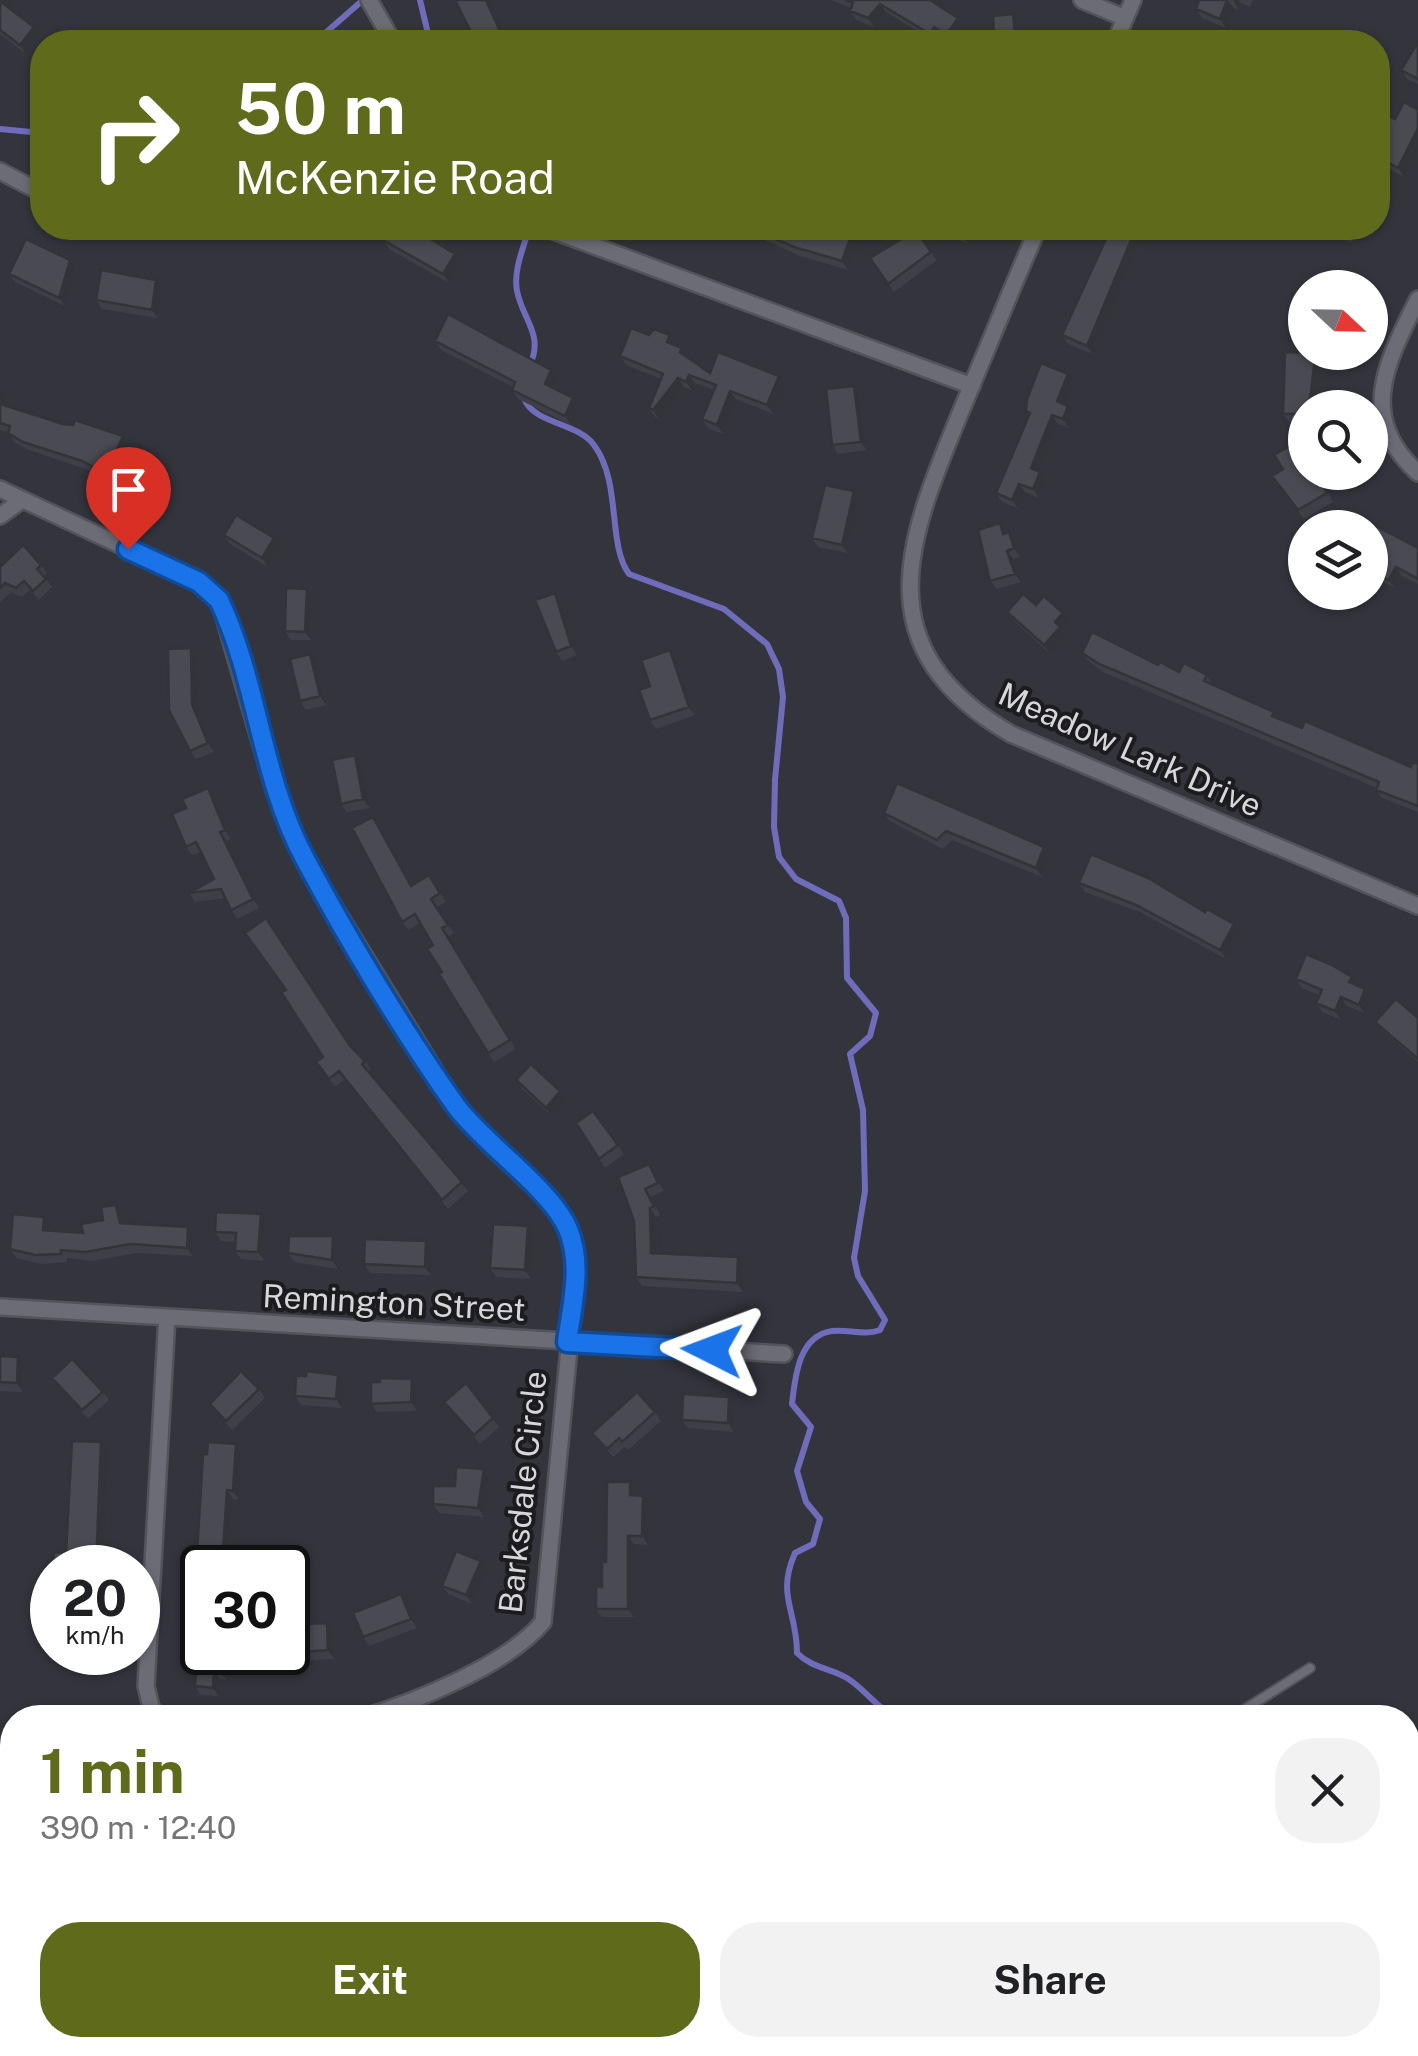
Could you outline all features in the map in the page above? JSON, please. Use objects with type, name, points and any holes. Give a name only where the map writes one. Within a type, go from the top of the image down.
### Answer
[{"type":"street","points":[[369,0],[386,30]]},
{"type":"street","points":[[1082,0],[1126,18]]},
{"type":"street","points":[[1120,30],[1133,0]]},
{"type":"street","points":[[0,172],[30,187]]},
{"type":"street","points":[[578,240],[972,386]]},
{"type":"street","name":"Meadow Lark Drive","points":[[1033,240],[919,513],[908,566],[910,601],[919,636],[956,695],[1011,734],[1418,906]]},
{"type":"street","points":[[1418,298],[1386,362],[1382,386],[1389,436],[1402,458],[1418,473]]},
{"type":"street","name":"Barksdale Circle","points":[[0,488],[199,582],[219,600],[274,790],[303,856],[456,1106],[490,1146],[553,1206],[568,1228],[577,1264],[543,1622],[526,1642],[416,1705]]},
{"type":"street","points":[[0,516],[22,500]]},
{"type":"street","name":"Remington Street","points":[[0,1307],[784,1354]]},
{"type":"street","points":[[151,1705],[146,1686],[167,1317]]},
{"type":"lane","points":[[1252,1705],[1310,1668]]},
{"type":"building","points":[[0,0],[34,27],[20,45],[0,30]]},
{"type":"building","points":[[455,0],[486,0],[499,30],[470,30]]},
{"type":"building","points":[[846,0],[930,0],[958,18],[950,30],[934,27],[923,30],[880,4],[868,18],[850,11],[853,3]]},
{"type":"building","points":[[1199,0],[1227,0],[1220,19],[1196,9]]},
{"type":"building","points":[[1013,14],[1015,30],[994,30],[993,16]]},
{"type":"building","points":[[1418,42],[1418,79],[1401,70]]},
{"type":"building","points":[[1404,102],[1418,110],[1418,128],[1398,168],[1390,164],[1390,116],[1395,119]]},
{"type":"building","points":[[26,239],[70,260],[59,298],[9,274]]},
{"type":"building","points":[[383,240],[432,240],[455,254],[443,274]]},
{"type":"building","points":[[778,240],[850,240],[842,261]]},
{"type":"building","points":[[900,240],[923,240],[931,252],[888,284],[870,258]]},
{"type":"building","points":[[1106,240],[1131,240],[1087,346],[1062,335]]},
{"type":"building","points":[[101,270],[156,280],[152,310],[96,300]]},
{"type":"building","points":[[448,314],[551,370],[545,384],[573,398],[565,416],[512,390],[515,382],[435,341]]},
{"type":"building","points":[[631,328],[649,335],[654,329],[670,335],[667,342],[682,348],[680,352],[710,373],[718,352],[779,376],[767,405],[730,391],[717,425],[702,419],[716,385],[689,375],[686,382],[678,378],[653,410],[649,408],[663,374],[620,356]]},
{"type":"building","points":[[1288,352],[1288,370],[1314,370],[1311,390],[1288,390],[1288,414],[1283,414]]},
{"type":"building","points":[[1041,363],[1068,374],[1057,401],[1068,406],[1063,419],[1052,415],[1031,468],[1040,472],[1033,489],[1019,484],[1012,500],[996,493],[1030,413],[1026,411],[1027,399]]},
{"type":"building","points":[[854,386],[861,442],[832,445],[826,389]]},
{"type":"building","points":[[0,404],[63,424],[73,425],[75,420],[123,436],[117,449],[144,463],[132,487],[82,461],[23,442],[8,433],[10,426],[0,423]]},
{"type":"building","points":[[1288,447],[1288,490],[1327,493],[1298,510],[1272,476],[1283,469],[1274,455]]},
{"type":"building","points":[[825,485],[854,491],[842,545],[812,538]]},
{"type":"building","points":[[236,515],[274,538],[262,558],[224,535]]},
{"type":"building","points":[[1000,523],[1003,534],[1009,532],[1014,548],[1007,551],[1015,574],[990,581],[978,530]]},
{"type":"building","points":[[1388,532],[1418,548],[1418,579],[1396,567],[1389,580]]},
{"type":"building","points":[[23,545],[41,565],[37,569],[46,579],[33,591],[24,581],[16,588],[5,583],[0,588],[0,567]]},
{"type":"building","points":[[286,588],[307,589],[305,632],[285,631]]},
{"type":"building","points":[[555,593],[571,646],[556,652],[535,600]]},
{"type":"building","points":[[1023,594],[1036,605],[1044,596],[1063,613],[1055,622],[1060,627],[1044,645],[1007,612]]},
{"type":"building","points":[[1092,632],[1158,665],[1160,662],[1179,672],[1184,663],[1207,675],[1204,681],[1274,712],[1272,716],[1302,728],[1305,721],[1411,767],[1413,762],[1418,764],[1418,806],[1376,790],[1379,782],[1099,664],[1082,653]]},
{"type":"building","points":[[191,648],[192,704],[208,743],[190,751],[169,710],[168,649]]},
{"type":"building","points":[[670,650],[689,707],[650,720],[639,690],[650,686],[641,660]]},
{"type":"building","points":[[310,654],[320,696],[300,701],[290,659]]},
{"type":"building","points":[[355,755],[363,799],[341,804],[332,760]]},
{"type":"building","points":[[897,783],[1044,847],[1036,868],[946,831],[937,840],[884,813]]},
{"type":"building","points":[[208,788],[225,830],[220,832],[253,899],[231,910],[221,889],[189,893],[214,879],[196,842],[186,847],[172,814],[186,808],[182,799]]},
{"type":"building","points":[[373,817],[411,886],[429,875],[440,893],[431,899],[448,925],[442,928],[510,1040],[488,1053],[439,974],[442,972],[427,949],[433,945],[415,914],[402,922],[352,828]]},
{"type":"building","points":[[1091,854],[1148,878],[1205,912],[1207,909],[1234,924],[1220,950],[1136,905],[1079,883]]},
{"type":"building","points":[[266,918],[350,1046],[365,1061],[362,1064],[462,1182],[442,1200],[339,1071],[329,1079],[316,1062],[323,1057],[281,992],[286,990],[245,933]]},
{"type":"building","points":[[1306,954],[1332,965],[1352,977],[1349,982],[1365,989],[1359,1005],[1341,997],[1335,1011],[1316,1003],[1322,990],[1296,979]]},
{"type":"building","points":[[1396,999],[1418,1018],[1418,1059],[1375,1022]]},
{"type":"building","points":[[531,1064],[560,1091],[546,1108],[516,1080]]},
{"type":"building","points":[[593,1111],[618,1145],[599,1159],[576,1123]]},
{"type":"building","points":[[649,1164],[658,1183],[645,1189],[654,1206],[650,1208],[651,1253],[738,1257],[737,1283],[636,1277],[634,1221],[618,1177]]},
{"type":"building","points":[[116,1205],[120,1223],[188,1227],[187,1248],[130,1244],[35,1255],[10,1249],[13,1214],[44,1217],[43,1230],[83,1233],[81,1224],[103,1220],[101,1207]]},
{"type":"building","points":[[216,1212],[261,1214],[258,1252],[235,1251],[236,1233],[215,1232]]},
{"type":"building","points":[[493,1224],[528,1226],[525,1270],[490,1268]]},
{"type":"building","points":[[289,1236],[333,1236],[332,1260],[288,1253]]},
{"type":"building","points":[[365,1239],[426,1241],[425,1267],[364,1264]]},
{"type":"building","points":[[0,1356],[18,1357],[17,1383],[0,1382]]},
{"type":"building","points":[[72,1359],[103,1392],[82,1410],[52,1378]]},
{"type":"building","points":[[241,1371],[259,1389],[226,1421],[210,1404]]},
{"type":"building","points":[[306,1371],[338,1375],[336,1399],[295,1396],[296,1376],[306,1376]]},
{"type":"building","points":[[380,1378],[412,1379],[411,1402],[371,1404],[371,1382],[380,1382]]},
{"type":"building","points":[[466,1383],[493,1418],[474,1435],[444,1402]]},
{"type":"building","points":[[637,1392],[655,1412],[622,1442],[619,1438],[607,1449],[592,1433]]},
{"type":"building","points":[[683,1394],[729,1397],[728,1423],[682,1420]]},
{"type":"building","points":[[72,1441],[101,1442],[97,1545],[66,1545]]},
{"type":"building","points":[[208,1442],[236,1444],[233,1491],[227,1490],[223,1545],[197,1545],[203,1454],[207,1454]]},
{"type":"building","points":[[456,1467],[484,1469],[478,1508],[433,1504],[433,1486],[455,1486]]},
{"type":"building","points":[[607,1482],[630,1482],[630,1495],[643,1496],[642,1536],[628,1536],[628,1609],[596,1609],[596,1586],[602,1587],[602,1562],[606,1562]]},
{"type":"building","points":[[456,1551],[481,1561],[466,1595],[442,1586]]},
{"type":"building","points":[[401,1594],[411,1619],[363,1637],[353,1613]]},
{"type":"building","points":[[327,1623],[328,1650],[310,1651],[310,1624]]},
{"type":"building","points":[[196,1675],[214,1675],[213,1688],[195,1686]]},
{"type":"waterway","points":[[329,30],[363,0]]},
{"type":"waterway","points":[[420,0],[427,30]]},
{"type":"waterway","points":[[0,129],[30,132]]},
{"type":"waterway","points":[[526,240],[516,283],[534,337],[529,367]]},
{"type":"waterway","points":[[524,398],[536,413],[586,437],[603,460],[618,547],[629,574],[724,609],[767,644],[779,669],[783,697],[775,780],[774,827],[779,857],[796,879],[839,901],[846,918],[847,978],[876,1013],[870,1036],[850,1054],[863,1110],[865,1191],[854,1258],[858,1276],[885,1320],[880,1330],[874,1332],[832,1331],[821,1335],[805,1349],[800,1360],[792,1404],[811,1427],[797,1471],[806,1502],[820,1519],[813,1544],[795,1553],[787,1592],[797,1653],[847,1678],[879,1705]]},
{"type":"route","points":[[128,549],[199,582],[219,600],[227,616],[274,790],[303,856],[456,1106],[490,1146],[553,1206],[568,1228],[577,1264],[567,1342],[712,1350]]}]
